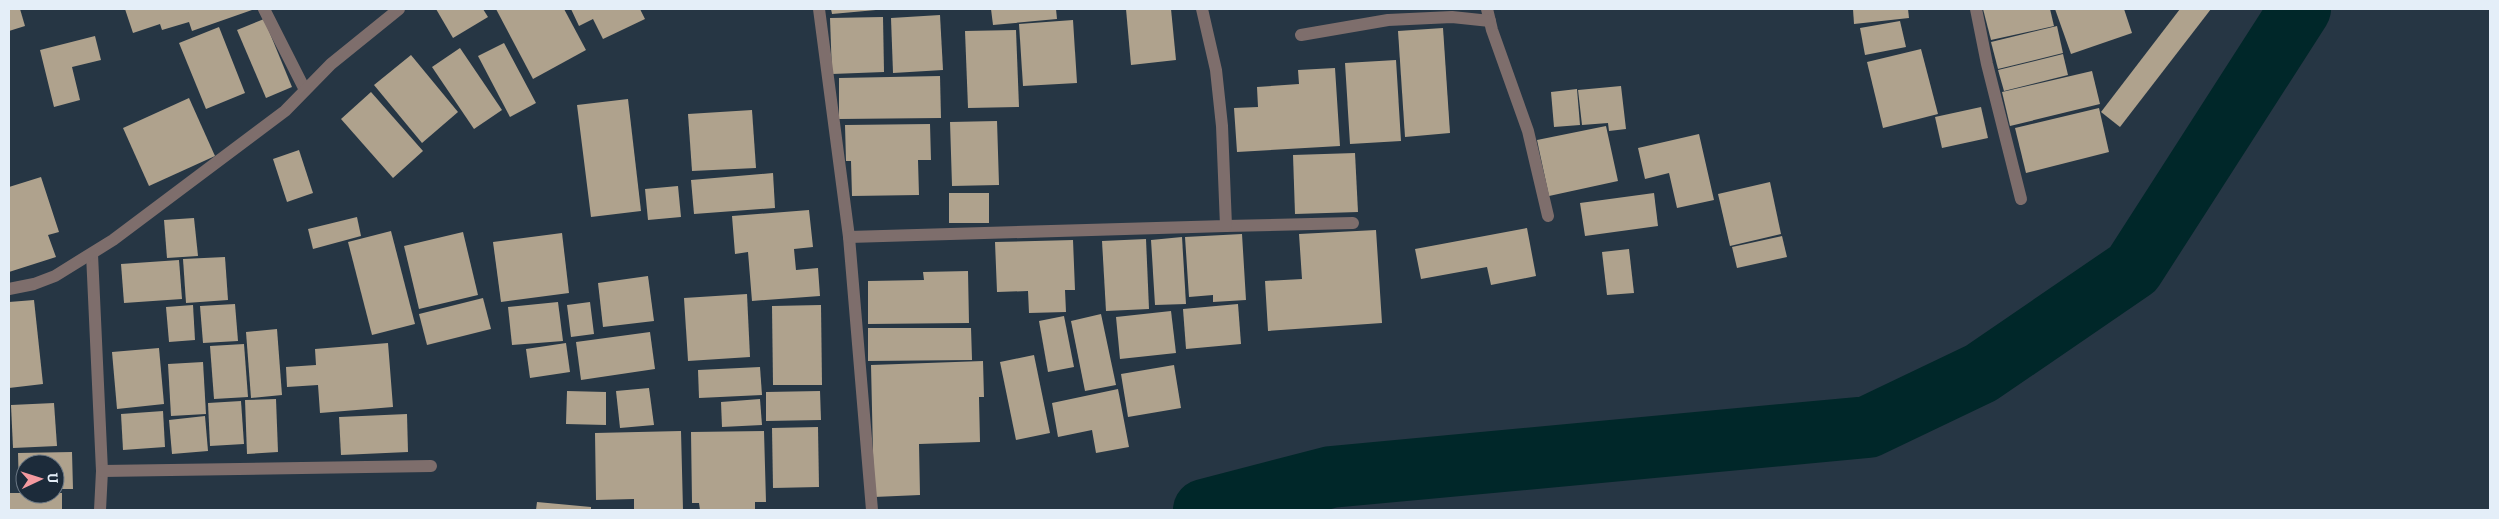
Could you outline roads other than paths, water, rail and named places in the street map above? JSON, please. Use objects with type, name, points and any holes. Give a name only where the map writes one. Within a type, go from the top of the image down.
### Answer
[{"type":"street","points":[[264,9],[305,90]]},
{"type":"street","points":[[9,289],[34,284],[55,276],[92,254],[284,111],[331,64],[399,9]]},
{"type":"street","points":[[819,9],[849,237],[872,510]]},
{"type":"street","points":[[1202,9],[1216,70],[1220,108],[1226,226]]},
{"type":"street","points":[[1976,9],[1987,64],[2021,199]]},
{"type":"street","points":[[1301,35],[1388,20],[1488,15],[1528,131],[1548,216]]},
{"type":"street","points":[[849,237],[1353,223]]},
{"type":"street","points":[[92,254],[102,471],[100,510]]},
{"type":"street","points":[[102,471],[431,466]]},
{"type":"waterway","points":[[1204,510],[1331,477],[1868,427],[1981,373],[2133,269],[2300,9]]}]
